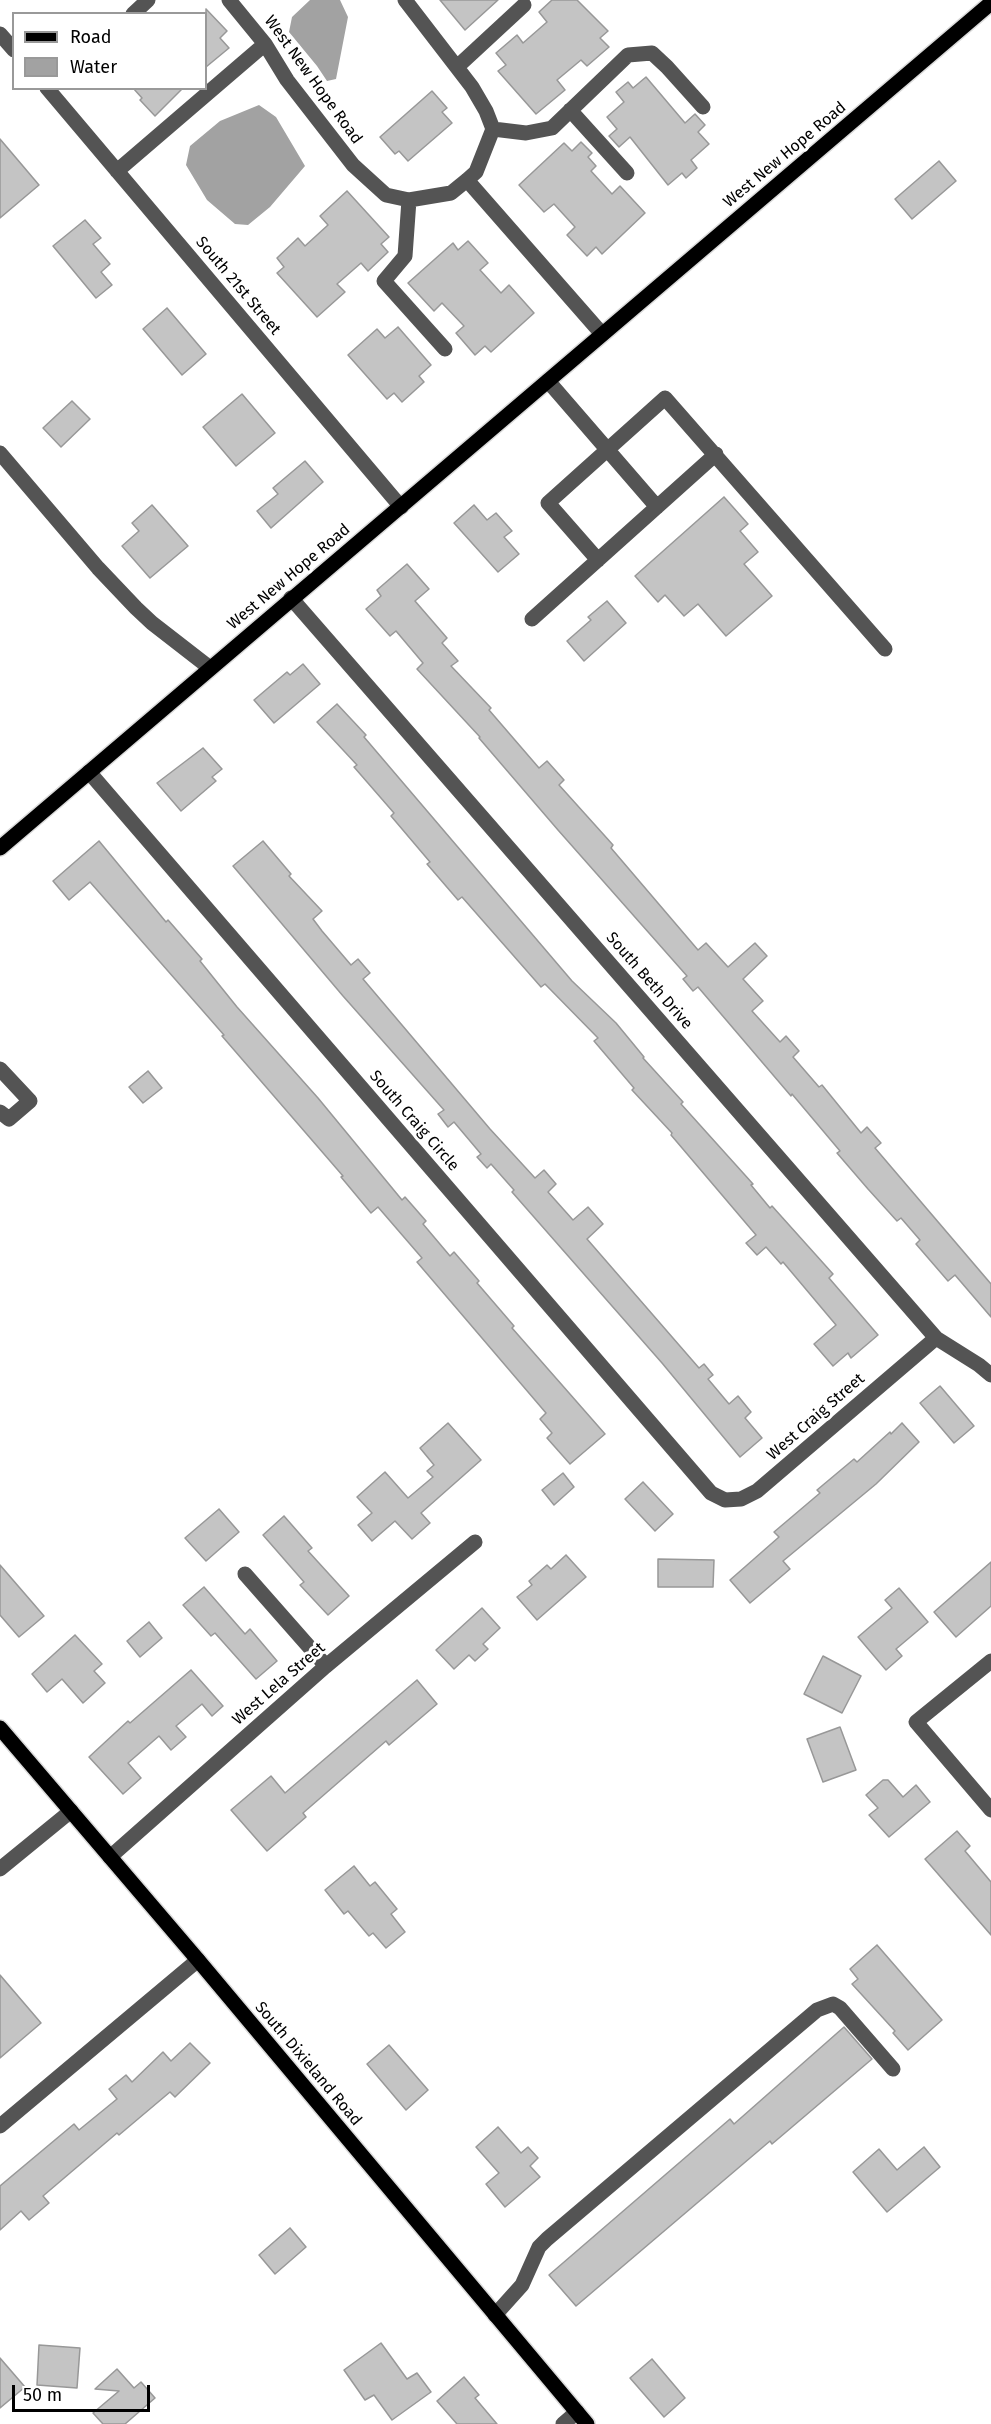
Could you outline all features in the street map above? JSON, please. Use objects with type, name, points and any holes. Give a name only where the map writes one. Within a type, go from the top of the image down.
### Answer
[{"type":"main road","name":"West New Hope Road","points":[[0,848],[991,3]]},
{"type":"main road","name":"South Dixieland Road","points":[[0,1728],[582,2418]]},
{"type":"street","points":[[135,12],[148,0]]},
{"type":"street","name":"West New Hope Road","points":[[229,0],[266,44],[287,80],[353,165],[386,195],[409,200],[451,194],[476,172],[493,129]]},
{"type":"street","points":[[405,0],[457,67],[486,111],[493,129],[526,133],[552,128],[628,55],[652,53],[704,107]]},
{"type":"street","points":[[457,67],[524,5]]},
{"type":"street","points":[[0,34],[12,48]]},
{"type":"street","points":[[117,171],[266,44]]},
{"type":"street","name":"South 21st Street","points":[[49,90],[401,507]]},
{"type":"street","points":[[570,110],[627,173]]},
{"type":"street","points":[[467,180],[602,334]]},
{"type":"street","points":[[409,200],[405,256],[384,281],[445,349]]},
{"type":"street","points":[[548,381],[657,507]]},
{"type":"street","points":[[598,560],[548,503],[665,398],[885,649]]},
{"type":"street","points":[[0,453],[98,568],[136,608],[210,668]]},
{"type":"street","points":[[532,619],[716,454]]},
{"type":"street","name":"South Beth Drive","points":[[291,598],[936,1338],[979,1365],[991,1376]]},
{"type":"street","name":"South Craig Circle","points":[[89,772],[711,1493]]},
{"type":"street","points":[[0,1069],[30,1101],[9,1119],[0,1112]]},
{"type":"street","name":"West Craig Street","points":[[711,1493],[725,1500],[741,1500],[757,1491],[936,1338]]},
{"type":"street","name":"West Lela Street","points":[[110,1857],[326,1666],[475,1542]]},
{"type":"street","points":[[244,1574],[326,1666]]},
{"type":"street","points":[[991,1661],[916,1722],[991,1810]]},
{"type":"street","points":[[0,1869],[71,1811]]},
{"type":"street","points":[[0,2126],[198,1960]]},
{"type":"street","points":[[495,2315],[522,2284],[539,2247],[547,2239],[817,2010],[833,2004],[840,2008],[893,2069]]},
{"type":"street","points":[[563,2424],[582,2418]]},
{"type":"water","points":[[310,0],[340,0],[348,17],[336,79],[327,81],[289,32],[292,17]]},
{"type":"water","points":[[259,105],[276,117],[305,166],[270,207],[248,225],[235,224],[207,200],[186,165],[190,146],[220,121]]},
{"type":"building","points":[[440,0],[498,0],[465,30]]},
{"type":"building","points":[[552,0],[577,0],[608,31],[600,38],[609,47],[587,66],[581,60],[557,80],[565,90],[536,114],[498,71],[506,65],[496,53],[517,35],[523,43],[547,22],[539,12]]},
{"type":"building","points":[[206,9],[227,31],[220,38],[229,48],[207,66],[207,12]]},
{"type":"building","points":[[646,77],[685,123],[695,114],[705,125],[698,132],[709,144],[691,160],[697,168],[686,178],[682,173],[668,185],[630,137],[619,147],[609,136],[617,129],[607,117],[624,102],[616,92],[628,82],[633,88]]},
{"type":"building","points":[[135,90],[181,90],[155,116],[140,100],[142,98]]},
{"type":"building","points":[[432,91],[447,108],[442,112],[452,123],[408,161],[399,151],[395,154],[380,137]]},
{"type":"building","points":[[0,139],[39,185],[0,218]]},
{"type":"building","points":[[581,142],[592,153],[588,157],[596,166],[591,171],[612,194],[620,186],[645,213],[602,254],[596,247],[587,256],[567,235],[575,227],[554,204],[544,212],[519,185],[564,143],[572,151]]},
{"type":"building","points":[[939,161],[956,181],[912,219],[895,199]]},
{"type":"building","points":[[347,191],[389,237],[381,244],[388,252],[368,271],[361,263],[337,284],[345,292],[317,317],[277,273],[284,267],[277,258],[298,238],[305,246],[328,225],[320,216]]},
{"type":"building","points":[[85,220],[101,238],[93,244],[110,264],[101,272],[112,285],[96,298],[53,246]]},
{"type":"building","points":[[468,241],[488,263],[480,270],[501,293],[509,285],[534,313],[491,352],[485,346],[475,355],[456,333],[464,326],[442,303],[434,311],[408,283],[453,243],[458,250]]},
{"type":"building","points":[[167,308],[206,354],[182,375],[143,329]]},
{"type":"building","points":[[398,327],[431,365],[419,376],[424,382],[402,402],[394,393],[387,399],[348,355],[377,329],[385,338]]},
{"type":"building","points":[[242,394],[275,433],[236,466],[203,427]]},
{"type":"building","points":[[72,401],[90,419],[61,447],[43,428]]},
{"type":"building","points":[[305,461],[323,482],[271,528],[257,511],[278,494],[273,488]]},
{"type":"building","points":[[724,497],[748,524],[740,531],[758,552],[744,564],[772,596],[726,636],[698,604],[684,616],[665,595],[658,602],[635,576]]},
{"type":"building","points":[[152,505],[188,546],[150,578],[122,546],[139,531],[132,523]]},
{"type":"building","points":[[474,505],[487,520],[496,513],[512,531],[504,537],[519,554],[498,572],[454,523]]},
{"type":"building","points":[[407,564],[429,589],[415,601],[447,638],[442,643],[458,661],[451,666],[491,708],[489,710],[539,768],[547,761],[564,780],[559,785],[613,845],[611,848],[698,950],[706,943],[728,967],[755,943],[767,956],[743,979],[763,1001],[752,1011],[780,1042],[786,1036],[799,1051],[793,1057],[819,1087],[822,1085],[861,1133],[867,1127],[881,1143],[875,1148],[991,1284],[991,1317],[955,1275],[948,1281],[916,1244],[920,1240],[901,1218],[897,1221],[868,1189],[837,1153],[840,1151],[698,987],[693,991],[683,979],[687,976],[558,830],[480,737],[417,669],[423,663],[396,631],[390,636],[366,609],[381,596],[377,590]]},
{"type":"building","points":[[607,601],[626,623],[584,661],[567,641],[591,620],[588,617]]},
{"type":"building","points":[[303,664],[320,684],[274,723],[254,700],[287,672],[290,675]]},
{"type":"building","points":[[337,704],[366,735],[364,737],[572,981],[616,1023],[643,1058],[683,1102],[681,1104],[753,1184],[751,1185],[770,1208],[772,1206],[833,1274],[829,1278],[878,1335],[851,1358],[848,1353],[833,1366],[814,1344],[836,1325],[783,1262],[781,1264],[766,1247],[757,1255],[746,1243],[756,1235],[671,1135],[672,1133],[632,1090],[634,1088],[594,1041],[598,1038],[545,984],[541,987],[462,897],[458,900],[427,864],[430,862],[391,816],[394,813],[354,767],[357,765],[317,722]]},
{"type":"building","points":[[203,748],[222,769],[212,777],[216,781],[181,811],[157,783]]},
{"type":"building","points":[[99,841],[166,922],[168,920],[202,959],[200,961],[237,1007],[318,1098],[402,1200],[405,1197],[426,1221],[423,1224],[450,1256],[454,1252],[479,1281],[477,1283],[514,1326],[512,1328],[605,1434],[570,1464],[547,1438],[552,1433],[540,1419],[546,1413],[417,1262],[422,1258],[378,1207],[371,1213],[341,1177],[343,1176],[222,1036],[224,1035],[90,882],[69,900],[53,881]]},
{"type":"building","points":[[263,841],[291,874],[289,876],[322,911],[313,919],[322,931],[351,965],[358,959],[370,973],[363,979],[490,1129],[535,1178],[544,1170],[556,1184],[548,1192],[573,1220],[588,1207],[603,1224],[587,1239],[699,1368],[704,1364],[713,1375],[708,1379],[729,1404],[738,1396],[751,1412],[745,1418],[762,1438],[740,1457],[662,1363],[512,1192],[514,1190],[491,1164],[487,1168],[477,1157],[481,1154],[454,1122],[448,1127],[438,1114],[444,1110],[343,996],[233,866]]},
{"type":"building","points":[[148,1071],[162,1088],[143,1103],[129,1087]]},
{"type":"building","points":[[940,1386],[974,1426],[954,1443],[920,1403]]},
{"type":"building","points":[[448,1423],[481,1460],[421,1513],[430,1523],[412,1539],[395,1521],[372,1541],[358,1525],[372,1513],[357,1497],[385,1472],[408,1498],[433,1477],[427,1471],[434,1465],[420,1448]]},
{"type":"building","points":[[902,1423],[919,1442],[876,1484],[783,1561],[790,1569],[750,1603],[730,1580],[779,1537],[774,1532],[820,1493],[817,1490],[854,1459],[857,1462]]},
{"type":"building","points":[[563,1473],[574,1487],[554,1505],[542,1490]]},
{"type":"building","points":[[643,1482],[673,1514],[655,1531],[625,1499]]},
{"type":"building","points":[[219,1509],[239,1532],[206,1561],[185,1538]]},
{"type":"building","points":[[284,1516],[312,1548],[308,1551],[349,1596],[328,1615],[300,1585],[304,1582],[263,1535]]},
{"type":"building","points":[[566,1555],[586,1577],[537,1620],[517,1597],[532,1585],[529,1581],[547,1565],[551,1569]]},
{"type":"building","points":[[658,1559],[714,1560],[713,1587],[658,1587]]},
{"type":"building","points":[[991,1562],[991,1606],[956,1637],[934,1612]]},
{"type":"building","points":[[0,1565],[44,1616],[19,1637],[0,1615]]},
{"type":"building","points":[[204,1587],[245,1634],[250,1629],[277,1661],[256,1679],[215,1633],[211,1636],[183,1605]]},
{"type":"building","points":[[899,1588],[928,1622],[896,1649],[902,1656],[886,1670],[858,1637],[892,1608],[885,1600]]},
{"type":"building","points":[[482,1608],[500,1628],[483,1644],[488,1649],[475,1661],[469,1655],[454,1669],[436,1650]]},
{"type":"building","points":[[149,1622],[162,1638],[140,1657],[127,1641]]},
{"type":"building","points":[[75,1635],[102,1664],[94,1671],[105,1683],[83,1703],[62,1679],[47,1692],[32,1674]]},
{"type":"building","points":[[823,1656],[861,1676],[842,1713],[804,1694]]},
{"type":"building","points":[[191,1670],[223,1706],[212,1716],[202,1704],[176,1726],[186,1737],[171,1750],[159,1736],[128,1763],[141,1778],[123,1794],[89,1757],[128,1721],[130,1723]]},
{"type":"building","points":[[417,1680],[437,1704],[389,1745],[386,1741],[303,1813],[306,1817],[267,1851],[231,1810],[271,1776],[285,1793]]},
{"type":"building","points":[[840,1727],[856,1770],[823,1782],[807,1739]]},
{"type":"building","points":[[883,1780],[888,1780],[903,1797],[916,1785],[930,1802],[889,1837],[869,1815],[878,1808],[866,1795]]},
{"type":"building","points":[[957,1831],[970,1846],[965,1851],[991,1882],[991,1935],[925,1859]]},
{"type":"building","points":[[354,1866],[370,1886],[375,1882],[397,1909],[391,1914],[405,1932],[386,1948],[373,1933],[369,1936],[348,1911],[344,1914],[325,1890]]},
{"type":"building","points":[[877,1945],[942,2020],[908,2050],[893,2033],[895,2031],[852,1984],[858,1979],[850,1969]]},
{"type":"building","points":[[0,1975],[41,2023],[0,2058]]},
{"type":"building","points":[[844,2027],[872,2059],[772,2144],[770,2141],[576,2306],[549,2275],[730,2119],[734,2124]]},
{"type":"building","points":[[190,2043],[210,2063],[175,2097],[170,2092],[119,2135],[117,2133],[43,2196],[49,2203],[29,2220],[21,2211],[0,2230],[0,2186],[74,2124],[79,2130],[117,2099],[109,2089],[126,2075],[132,2082],[163,2052],[171,2061]]},
{"type":"building","points":[[389,2045],[428,2090],[406,2110],[367,2064]]},
{"type":"building","points":[[498,2127],[521,2153],[528,2147],[538,2158],[530,2166],[540,2177],[505,2207],[486,2184],[499,2173],[476,2147]]},
{"type":"building","points":[[924,2147],[940,2167],[887,2212],[853,2172],[879,2149],[897,2170]]},
{"type":"building","points":[[290,2228],[306,2247],[275,2274],[259,2255]]},
{"type":"building","points":[[381,2343],[407,2379],[417,2373],[431,2392],[392,2420],[374,2395],[365,2400],[344,2370]]},
{"type":"building","points":[[39,2345],[80,2348],[77,2388],[37,2385]]},
{"type":"building","points":[[0,2358],[25,2387],[0,2408]]},
{"type":"building","points":[[652,2359],[685,2398],[664,2417],[630,2378]]},
{"type":"building","points":[[117,2369],[134,2388],[141,2382],[155,2398],[125,2424],[103,2424],[93,2413],[119,2391],[95,2389]]},
{"type":"building","points":[[464,2377],[479,2395],[475,2398],[497,2424],[457,2424],[437,2401]]}]
